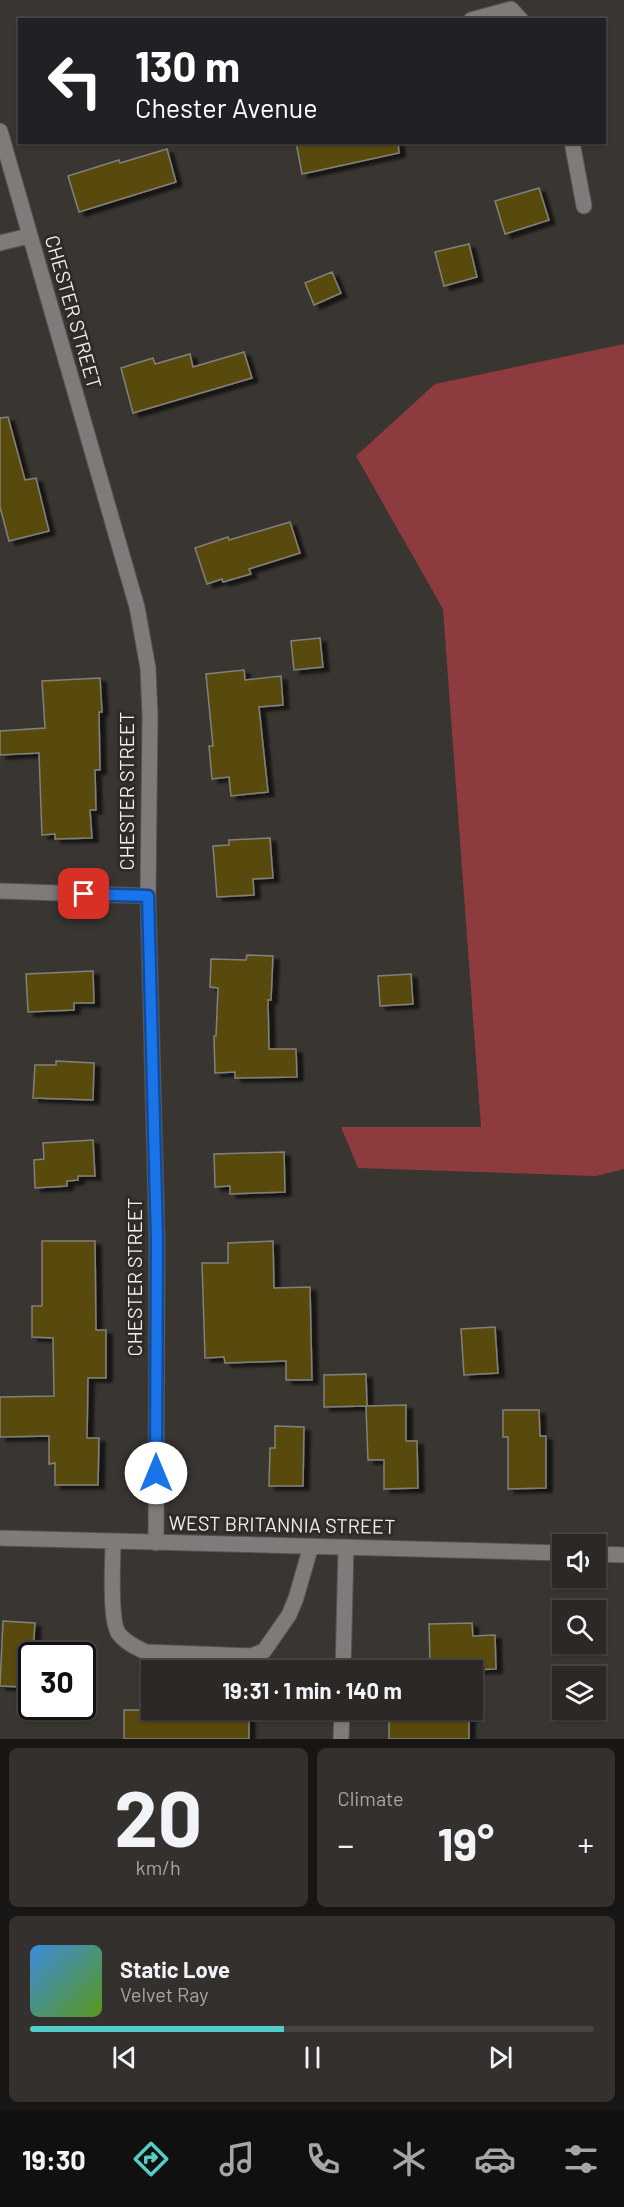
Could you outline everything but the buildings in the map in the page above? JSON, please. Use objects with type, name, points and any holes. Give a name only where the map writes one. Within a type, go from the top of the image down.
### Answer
[{"type":"street","points":[[486,18],[516,14]]},
{"type":"street","name":"CHESTER STREET","points":[[0,131],[12,144],[29,236],[137,607],[147,668],[150,716],[148,896],[157,1240],[156,1543]]},
{"type":"street","points":[[572,144],[584,206]]},
{"type":"street","points":[[0,243],[29,236]]},
{"type":"street","points":[[0,891],[148,896]]},
{"type":"street","name":"WEST BRITANNIA STREET","points":[[0,1538],[552,1553]]},
{"type":"street","points":[[113,1542],[113,1611],[118,1633],[132,1645],[146,1652],[250,1656],[264,1651],[289,1615],[311,1546]]},
{"type":"street","points":[[343,1660],[346,1547]]},
{"type":"street","points":[[606,1554],[624,1555]]},
{"type":"street","points":[[341,1739],[342,1720]]},
{"type":"shaded area","points":[[624,344],[624,1169],[596,1176],[358,1168],[341,1127],[481,1127],[443,609],[356,456],[435,384]]},
{"type":"route","points":[[84,894],[148,896],[157,1240],[156,1473]]}]
